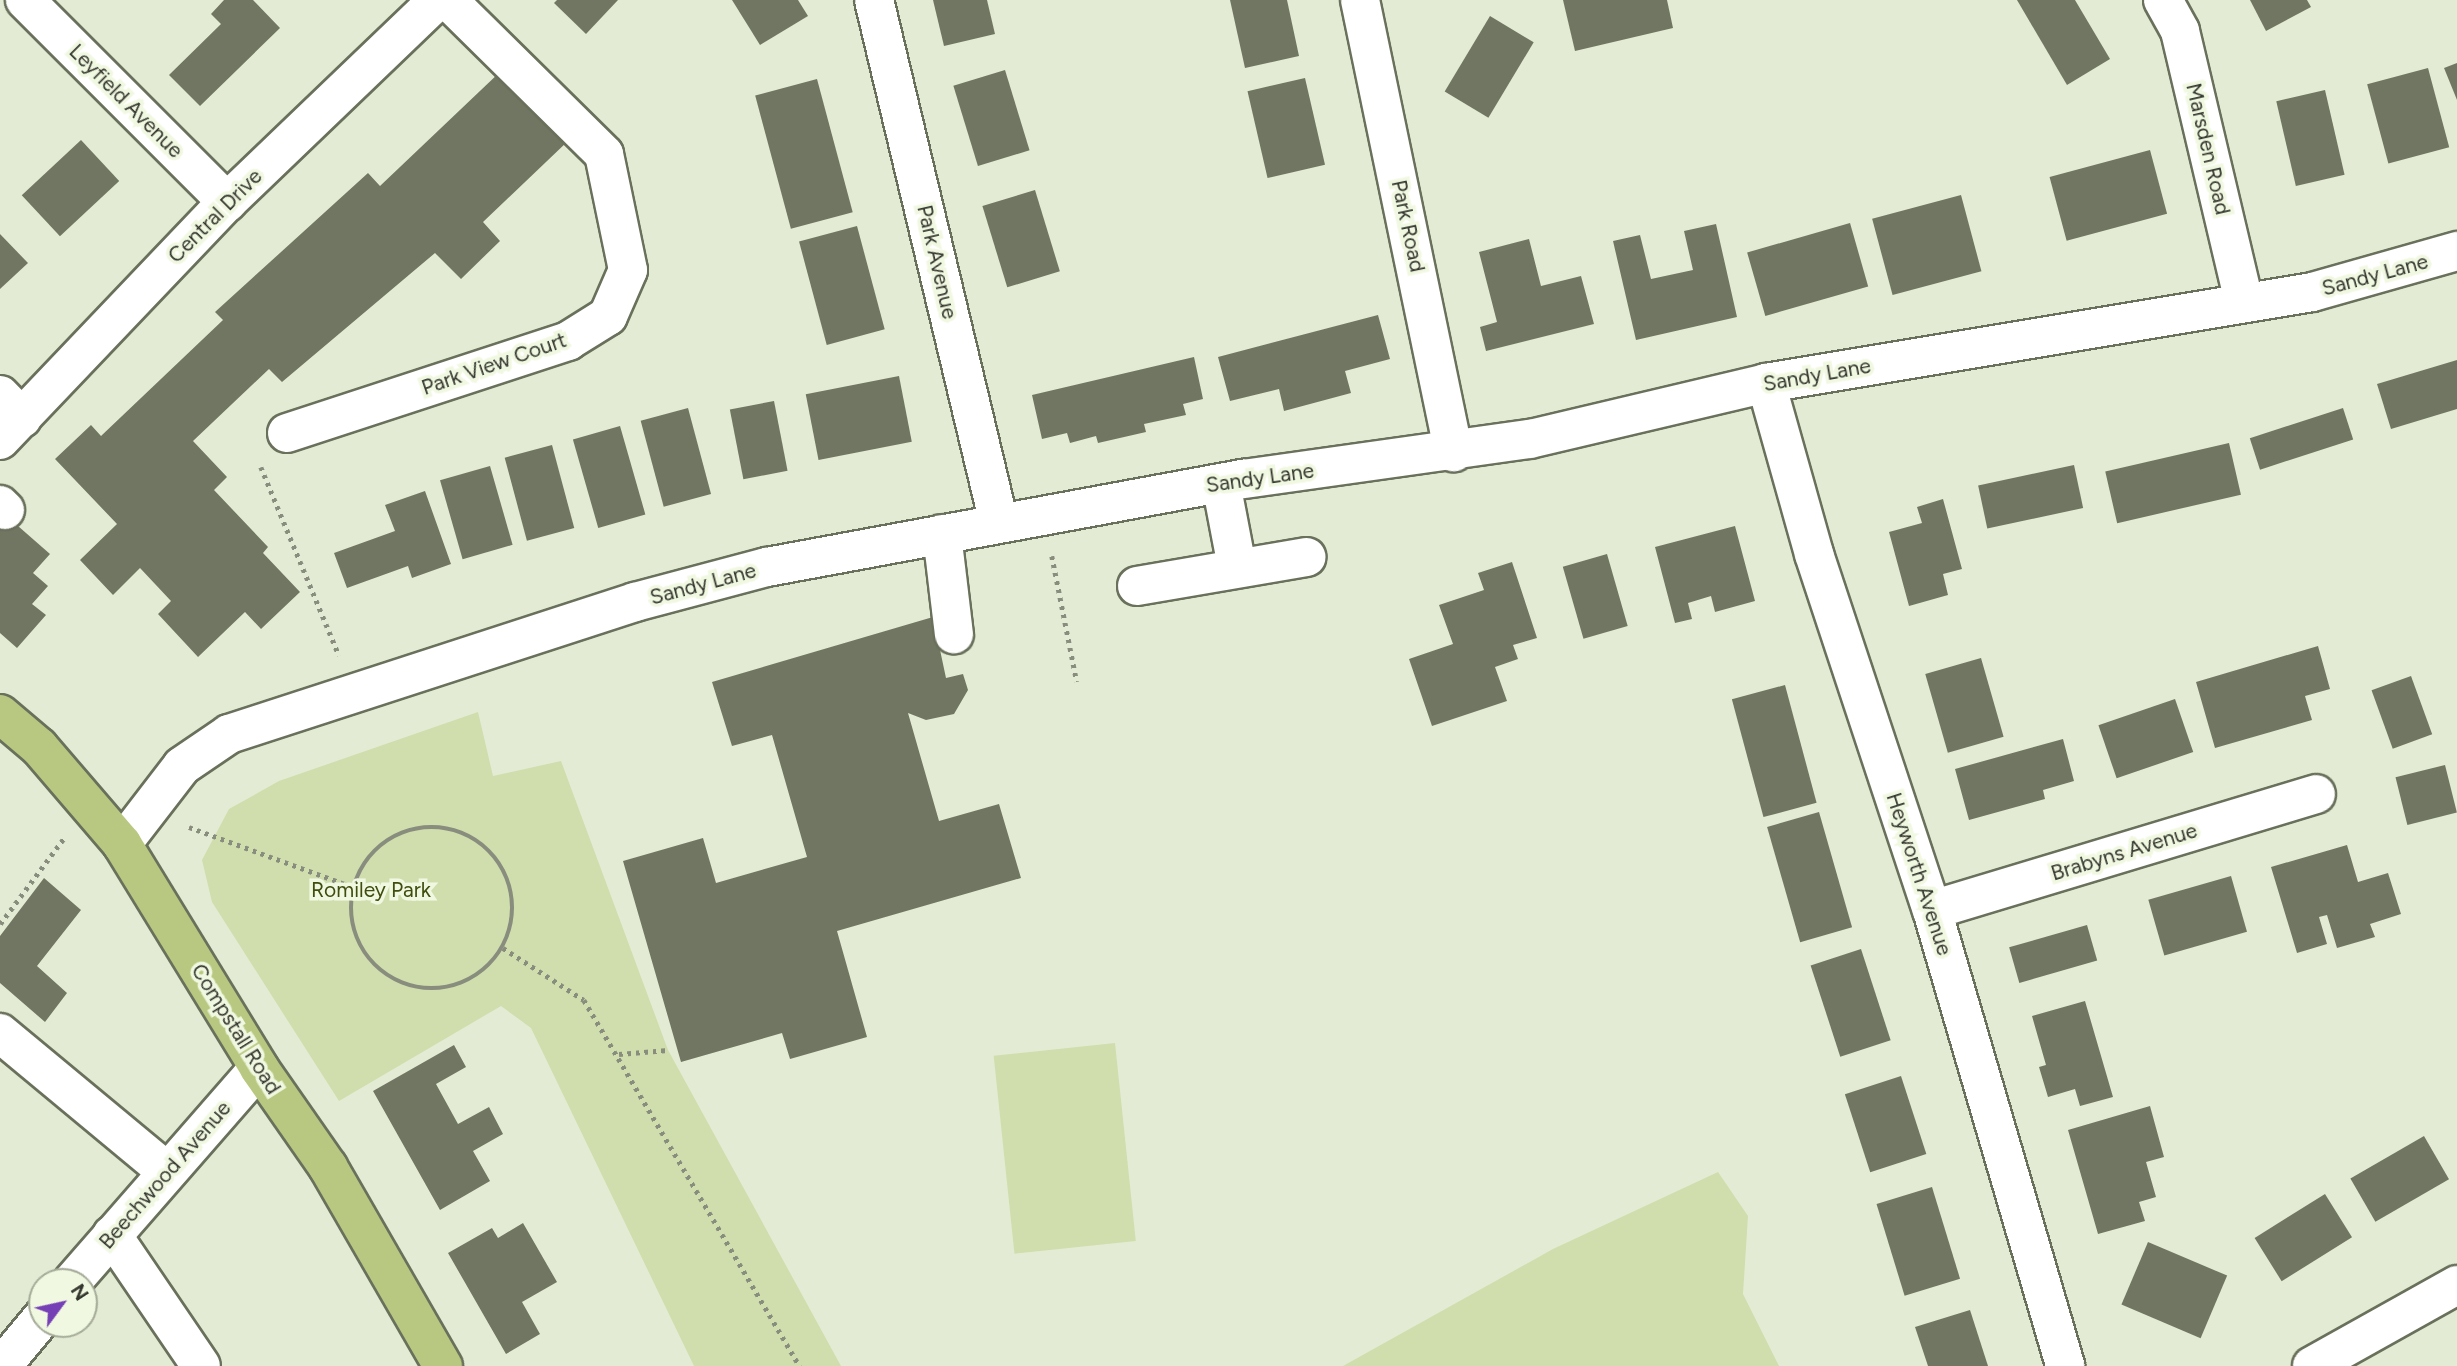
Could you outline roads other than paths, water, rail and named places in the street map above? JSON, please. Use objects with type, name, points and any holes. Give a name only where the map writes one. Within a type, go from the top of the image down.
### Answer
[{"type":"main road","name":"Compstall Road","points":[[0,714],[39,747],[90,802],[122,845],[258,1068],[328,1167],[443,1366]]},
{"type":"street","name":"Leyfield Avenue","points":[[26,0],[227,202]]},
{"type":"street","name":"Central Drive","points":[[7,418],[438,0]]},
{"type":"street","name":"Park View Court","points":[[287,432],[568,341],[607,316],[628,270],[604,154],[448,0]]},
{"type":"street","name":"Park Avenue","points":[[874,0],[999,523]]},
{"type":"street","name":"Park Road","points":[[1360,0],[1454,452]]},
{"type":"street","name":"Marsden Road","points":[[2163,0],[2180,31],[2244,302]]},
{"type":"street","name":"Sandy Lane","points":[[122,845],[182,766],[229,734],[635,602],[767,567],[1221,483],[1454,452],[1530,439],[1766,383],[2312,292],[2457,251]]},
{"type":"street","name":"Heyworth Avenue","points":[[1766,383],[1814,555],[1932,910],[2066,1366]]},
{"type":"street","points":[[1221,483],[1237,567]]},
{"type":"street","points":[[942,534],[954,634]]},
{"type":"street","points":[[1137,586],[1307,557]]},
{"type":"street","name":"Brabyns Avenue","points":[[1932,910],[2316,794]]},
{"type":"street","points":[[0,1033],[166,1171]]},
{"type":"street","name":"Beechwood Avenue","points":[[84,1268],[258,1068]]},
{"type":"street","points":[[112,1236],[201,1366]]},
{"type":"street","points":[[2312,1366],[2457,1285]]},
{"type":"street","points":[[2,1366],[28,1335]]},
{"type":"park label","name":"Romiley Park","points":[[371,890]]}]
